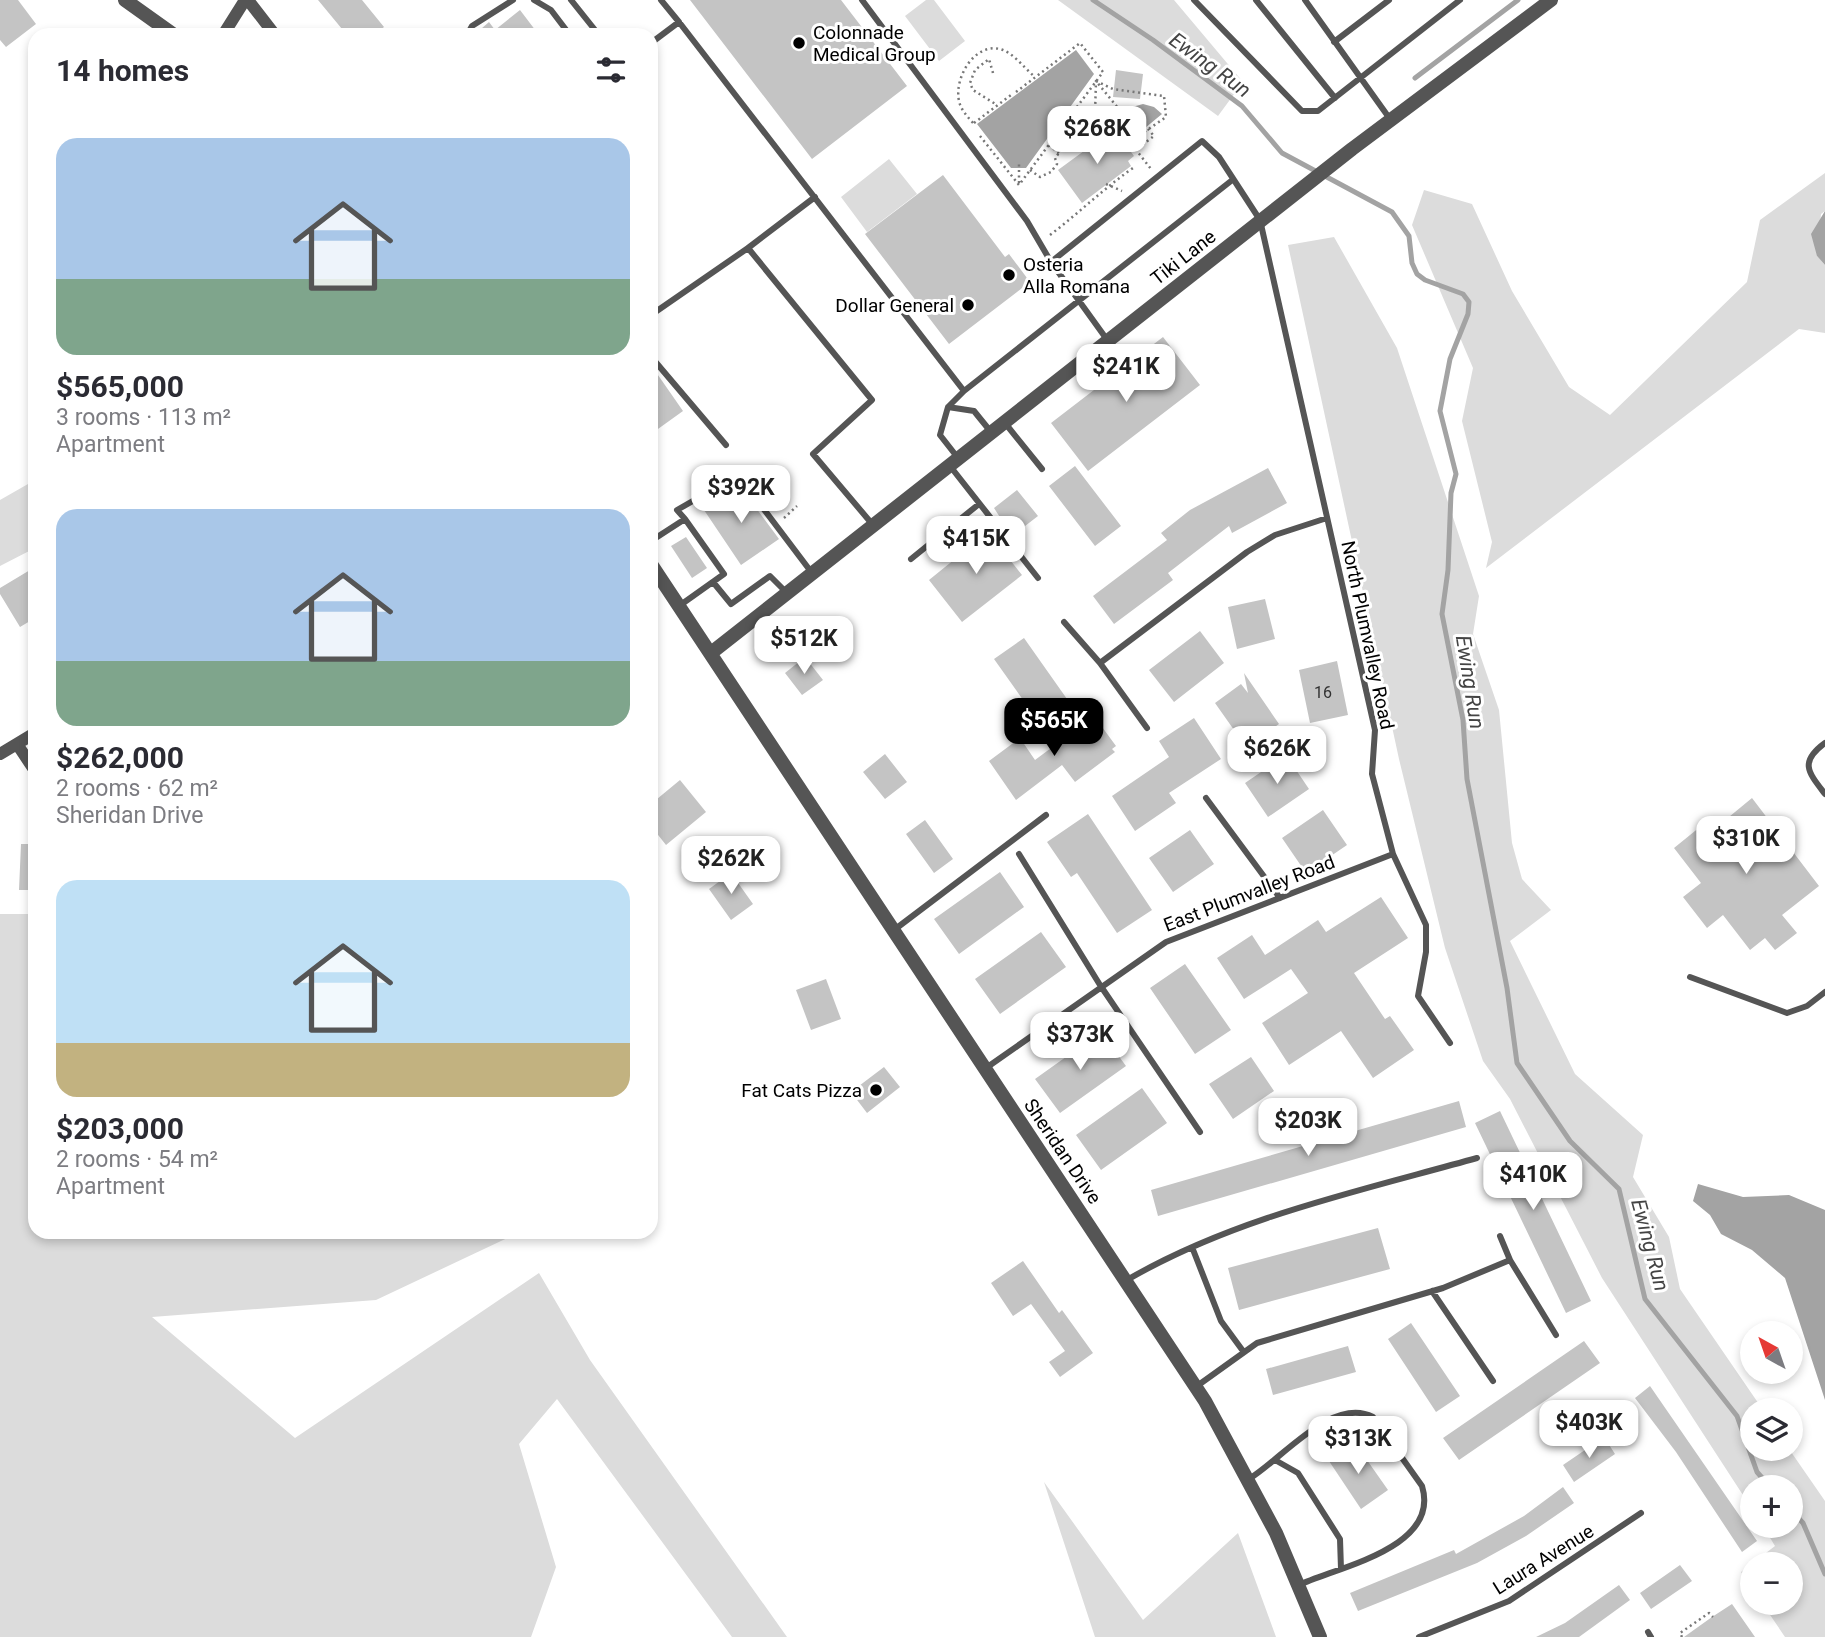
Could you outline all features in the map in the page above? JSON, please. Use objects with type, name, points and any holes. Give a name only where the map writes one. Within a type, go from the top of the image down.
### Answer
[{"type":"street","points":[[125,0],[164,28]]},
{"type":"street","points":[[228,28],[246,0],[269,28]]},
{"type":"street","name":"Tiki Lane","points":[[711,653],[1260,220],[1551,0]]},
{"type":"street","name":"Sheridan Drive","points":[[658,574],[1196,1387],[1249,1479],[1320,1637]]},
{"type":"street","points":[[0,754],[28,737]]},
{"type":"street","points":[[17,744],[28,760]]},
{"type":"lane","points":[[471,28],[513,0]]},
{"type":"lane","points":[[534,0],[551,10],[565,28]]},
{"type":"lane","points":[[571,0],[593,28]]},
{"type":"lane","points":[[862,0],[1027,221],[1051,262],[1108,341]]},
{"type":"lane","points":[[1194,0],[1302,111],[1318,111],[1460,0]]},
{"type":"lane","points":[[1256,0],[1335,98]]},
{"type":"lane","points":[[1334,42],[1389,0]]},
{"type":"lane","points":[[665,1],[964,391]]},
{"type":"lane","points":[[1309,2],[1334,42],[1391,120]]},
{"type":"lane","points":[[658,38],[679,22]]},
{"type":"lane","points":[[1051,262],[1202,142],[1219,157],[1231,181],[1260,220]]},
{"type":"lane","points":[[1038,578],[979,504],[940,435],[948,407],[964,391],[1231,181]]},
{"type":"lane","points":[[658,309],[748,248],[815,197]]},
{"type":"lane","name":"North Plumvalley Road","points":[[1260,220],[1375,730],[1372,774],[1393,854],[1426,925],[1426,952],[1418,996],[1450,1043]]},
{"type":"lane","points":[[748,248],[872,400],[813,454],[873,525]]},
{"type":"lane","points":[[658,365],[726,445]]},
{"type":"lane","points":[[948,407],[974,411],[991,432]]},
{"type":"lane","points":[[1004,422],[1042,469]]},
{"type":"lane","points":[[679,606],[724,574],[677,510],[738,475],[813,575]]},
{"type":"lane","points":[[911,559],[979,504]]},
{"type":"lane","points":[[1100,663],[1247,552],[1275,535],[1327,518]]},
{"type":"lane","points":[[658,536],[685,519]]},
{"type":"lane","points":[[713,582],[731,604],[770,576],[789,594]]},
{"type":"lane","points":[[1064,622],[1100,663],[1147,728]]},
{"type":"lane","points":[[1825,743],[1811,755],[1808,763],[1809,771],[1825,794]]},
{"type":"lane","points":[[1206,798],[1280,898]]},
{"type":"lane","points":[[894,930],[1045,815]]},
{"type":"lane","name":"East Plumvalley Road","points":[[985,1068],[1100,985],[1166,942],[1393,854]]},
{"type":"lane","points":[[1019,855],[1100,985],[1200,1132]]},
{"type":"lane","points":[[1690,977],[1787,1013],[1807,1006],[1825,992]]},
{"type":"lane","points":[[1127,1280],[1192,1247],[1339,1197],[1477,1158]]},
{"type":"lane","points":[[1500,1237],[1510,1260],[1556,1335]]},
{"type":"lane","points":[[1192,1247],[1221,1321],[1243,1351]]},
{"type":"lane","points":[[1196,1387],[1243,1351],[1279,1334],[1432,1291],[1510,1260]]},
{"type":"lane","points":[[1432,1291],[1493,1381]]},
{"type":"lane","points":[[1249,1479],[1336,1416],[1362,1412],[1373,1417],[1422,1486],[1424,1507],[1411,1531],[1378,1554],[1298,1585]]},
{"type":"lane","points":[[1275,1460],[1298,1473],[1340,1539],[1341,1569]]},
{"type":"lane","name":"Laura Avenue","points":[[1419,1637],[1441,1633],[1540,1584],[1641,1513]]},
{"type":"path","points":[[1016,92],[1080,43],[1103,72],[1019,186]]},
{"type":"path","points":[[1011,95],[972,124],[963,112],[958,95],[965,68],[972,58],[992,49],[1001,49],[1012,54],[1035,77]]},
{"type":"path","points":[[993,73],[989,59],[975,70],[970,83],[973,90],[997,106]]},
{"type":"path","points":[[1096,81],[1113,89],[1164,96],[1166,117],[1140,135],[1096,81]]},
{"type":"path","points":[[1030,170],[1040,177],[1051,172],[1057,164],[1055,158],[1096,113],[1096,81]]},
{"type":"path","points":[[1165,108],[1172,108]]},
{"type":"path","points":[[1096,113],[1112,119],[1157,178]]},
{"type":"path","points":[[1064,125],[1085,150]]},
{"type":"path","points":[[1137,149],[1154,136],[1148,129]]},
{"type":"path","points":[[979,135],[1019,186]]},
{"type":"path","points":[[1049,145],[1059,153]]},
{"type":"path","points":[[1019,162],[1019,186]]},
{"type":"path","points":[[1051,235],[1090,205],[1097,194],[1133,168]]},
{"type":"path","points":[[776,525],[797,506]]},
{"type":"path","points":[[1682,1637],[1680,1633],[1709,1613],[1713,1618]]},
{"type":"shaded area","points":[[926,0],[934,0],[965,41],[939,61],[905,16]]},
{"type":"shaded area","points":[[1058,0],[1174,0],[1243,82],[1218,116]]},
{"type":"shaded area","points":[[1076,50],[1094,74],[1026,168],[1011,168],[977,124]]},
{"type":"shaded area","points":[[1143,104],[1154,107],[1162,114],[1145,128],[1138,127],[1125,109]]},
{"type":"shaded area","points":[[889,159],[917,194],[867,232],[841,197]]},
{"type":"shaded area","points":[[1825,173],[1825,211],[1821,214],[1817,256],[1825,265],[1825,333],[1799,329],[1486,568],[1492,542],[1462,421],[1473,368],[1412,225],[1424,190],[1472,204],[1512,291],[1569,387],[1610,415],[1747,282],[1760,220]]},
{"type":"shaded area","points":[[1825,211],[1825,265],[1817,256],[1811,234]]},
{"type":"shaded area","points":[[1334,237],[1397,348],[1479,596],[1473,634],[1499,710],[1512,843],[1522,879],[1551,910],[1510,941],[1575,1074],[1643,1135],[1633,1177],[1669,1237],[1680,1289],[1740,1376],[1740,1384],[1745,1384],[1755,1398],[1740,1398],[1740,1461],[1797,1461],[1825,1501],[1825,1637],[1785,1637],[1770,1615],[1803,1615],[1803,1552],[1767,1552],[1775,1546],[1770,1538],[1803,1538],[1803,1475],[1740,1475],[1740,1491],[1602,1278],[1510,1099],[1483,1061],[1445,948],[1399,759],[1288,245]]},
{"type":"shaded area","points":[[28,484],[28,552],[0,566],[0,500]]},
{"type":"shaded area","points":[[0,914],[28,914],[28,1239],[505,1239],[376,1300],[152,1317],[295,1438],[539,1273],[590,1360],[787,1637],[732,1637],[557,1399],[519,1444],[556,1567],[531,1637],[0,1637]]},
{"type":"shaded area","points":[[1698,1184],[1743,1197],[1789,1195],[1825,1210],[1825,1400],[1803,1333],[1803,1321],[1799,1321],[1785,1278],[1752,1250],[1721,1234],[1710,1215],[1693,1201]]},
{"type":"shaded area","points":[[1044,1482],[1143,1620],[1238,1533],[1276,1637],[1095,1637]]},
{"type":"building","points":[[0,0],[18,0],[36,24],[6,47],[0,40]]},
{"type":"building","points":[[318,0],[362,0],[384,27],[383,28],[341,28]]},
{"type":"building","name":"Colonnade Medical Group","points":[[690,0],[841,0],[907,86],[812,159]]},
{"type":"building","points":[[520,10],[534,28],[498,28]]},
{"type":"building","points":[[489,22],[494,28],[482,28]]},
{"type":"building","points":[[1116,70],[1143,74],[1140,99],[1113,97]]},
{"type":"building","points":[[1114,129],[1134,156],[1128,161],[1131,166],[1082,203],[1058,170]]},
{"type":"building","points":[[943,175],[1005,257],[1009,254],[1030,282],[949,344],[865,234]]},
{"type":"building","points":[[1163,337],[1200,385],[1088,471],[1051,423]]},
{"type":"building","points":[[658,375],[683,411],[658,429]]},
{"type":"building","points":[[1075,466],[1121,526],[1095,546],[1049,486]]},
{"type":"building","points":[[1268,468],[1287,503],[1232,533],[1229,526],[1168,573],[1173,580],[1114,624],[1093,596],[1167,540],[1161,533],[1190,510]]},
{"type":"building","points":[[739,485],[779,539],[741,565],[704,510]]},
{"type":"building","points":[[1017,490],[1038,516],[1012,536],[994,508]]},
{"type":"building","points":[[992,529],[1003,543],[999,546],[1022,575],[962,622],[929,580]]},
{"type":"building","points":[[686,537],[707,568],[692,578],[671,546]]},
{"type":"building","points":[[28,571],[28,622],[20,627],[0,594],[0,588]]},
{"type":"building","points":[[1265,599],[1275,639],[1237,649],[1228,607]]},
{"type":"building","points":[[1200,631],[1224,663],[1174,702],[1149,670]]},
{"type":"building","points":[[1024,638],[1067,699],[1038,721],[994,659]]},
{"type":"building","points":[[805,657],[823,680],[802,695],[785,673]]},
{"type":"building","points":[[1337,661],[1348,715],[1310,723],[1299,670]]},
{"type":"building","points":[[1244,673],[1279,724],[1246,747],[1215,703],[1241,684],[1248,693]]},
{"type":"building","points":[[1094,716],[1116,746],[1112,749],[1115,752],[1075,782],[1062,765],[1016,800],[989,761],[1020,738],[1035,760]]},
{"type":"building","points":[[1194,718],[1221,759],[1169,793],[1176,803],[1135,831],[1112,796],[1169,757],[1159,741]]},
{"type":"building","points":[[885,754],[907,782],[885,799],[863,772]]},
{"type":"building","points":[[1286,755],[1309,789],[1268,817],[1245,783]]},
{"type":"building","points":[[680,780],[706,812],[666,845],[658,835],[658,798]]},
{"type":"building","points":[[1752,798],[1819,886],[1782,915],[1797,933],[1775,950],[1765,938],[1750,950],[1723,915],[1707,928],[1683,897],[1701,883],[1674,848],[1711,818],[1718,826]]},
{"type":"building","points":[[1323,810],[1347,845],[1306,873],[1282,838]]},
{"type":"building","points":[[1088,814],[1152,910],[1117,933],[1077,873],[1071,877],[1047,842]]},
{"type":"building","points":[[925,820],[953,859],[934,873],[906,834]]},
{"type":"building","points":[[1190,830],[1214,864],[1173,892],[1149,858]]},
{"type":"building","points":[[21,844],[28,844],[28,890],[19,890]]},
{"type":"building","points":[[1000,872],[1024,907],[959,954],[934,919]]},
{"type":"building","points":[[731,873],[753,904],[731,920],[709,889]]},
{"type":"building","points":[[1381,897],[1408,938],[1354,973],[1385,1019],[1390,1016],[1414,1050],[1373,1078],[1341,1031],[1289,1065],[1262,1023],[1308,993],[1291,969],[1244,999],[1217,958],[1252,935],[1265,955],[1318,920],[1326,932]]},
{"type":"building","points":[[1041,932],[1066,967],[1000,1014],[975,979]]},
{"type":"building","points":[[1185,964],[1231,1030],[1195,1054],[1150,988]]},
{"type":"building","points":[[826,979],[841,1019],[811,1030],[796,990]]},
{"type":"building","points":[[1101,1032],[1126,1066],[1060,1113],[1035,1079]]},
{"type":"building","points":[[1251,1057],[1274,1091],[1233,1119],[1209,1084]]},
{"type":"building","name":"Fat Cats Pizza","points":[[884,1067],[900,1087],[867,1113],[851,1092]]},
{"type":"building","points":[[1142,1088],[1167,1123],[1101,1170],[1076,1135]]},
{"type":"building","points":[[1459,1101],[1466,1127],[1158,1216],[1151,1190]]},
{"type":"building","points":[[1500,1111],[1591,1301],[1566,1313],[1475,1123]]},
{"type":"building","points":[[1378,1228],[1390,1269],[1239,1310],[1228,1268]]},
{"type":"building","points":[[1023,1261],[1059,1313],[1062,1310],[1093,1353],[1060,1377],[1049,1362],[1065,1351],[1031,1304],[1013,1316],[991,1283]]},
{"type":"building","points":[[1411,1323],[1460,1396],[1436,1412],[1388,1339]]},
{"type":"building","points":[[1584,1341],[1600,1363],[1459,1460],[1443,1438]]},
{"type":"building","points":[[1348,1346],[1356,1372],[1273,1395],[1266,1369]]},
{"type":"building","points":[[1650,1386],[1740,1516],[1740,1538],[1755,1538],[1757,1541],[1742,1552],[1676,1452],[1635,1398]]},
{"type":"building","points":[[1604,1437],[1615,1454],[1574,1482],[1563,1465]]},
{"type":"building","points":[[1355,1443],[1388,1490],[1361,1509],[1329,1461]]},
{"type":"building","points":[[1563,1487],[1574,1503],[1526,1536],[1477,1563],[1358,1611],[1350,1593],[1454,1550],[1456,1554],[1524,1516]]},
{"type":"building","points":[[1680,1565],[1692,1581],[1651,1609],[1640,1593]]},
{"type":"building","points":[[1619,1585],[1630,1600],[1579,1637],[1536,1637],[1565,1623]]},
{"type":"building","points":[[1732,1604],[1755,1637],[1684,1637],[1712,1617]]},
{"type":"waterway","name":"Ewing Run","points":[[1093,0],[1153,40],[1242,106],[1282,153],[1392,212],[1409,236],[1412,263],[1417,274],[1425,280],[1463,294],[1469,302],[1468,314],[1450,359],[1440,411],[1456,474],[1451,493],[1448,570],[1442,614],[1463,720],[1467,779],[1507,988],[1517,1063],[1570,1141],[1619,1189],[1645,1299],[1737,1416],[1760,1475]]},
{"type":"waterway","points":[[1415,78],[1518,0]]},
{"type":"waterway","name":"Ewing Run","points":[[1803,1523],[1825,1574]]},
{"type":"place","name":"Colonnade Medical Group","points":[[799,43]]},
{"type":"place","name":"Osteria Alla Romana","points":[[1009,275]]},
{"type":"place","name":"Dollar General","points":[[968,305]]},
{"type":"place","name":"Fat Cats Pizza","points":[[876,1090]]}]
